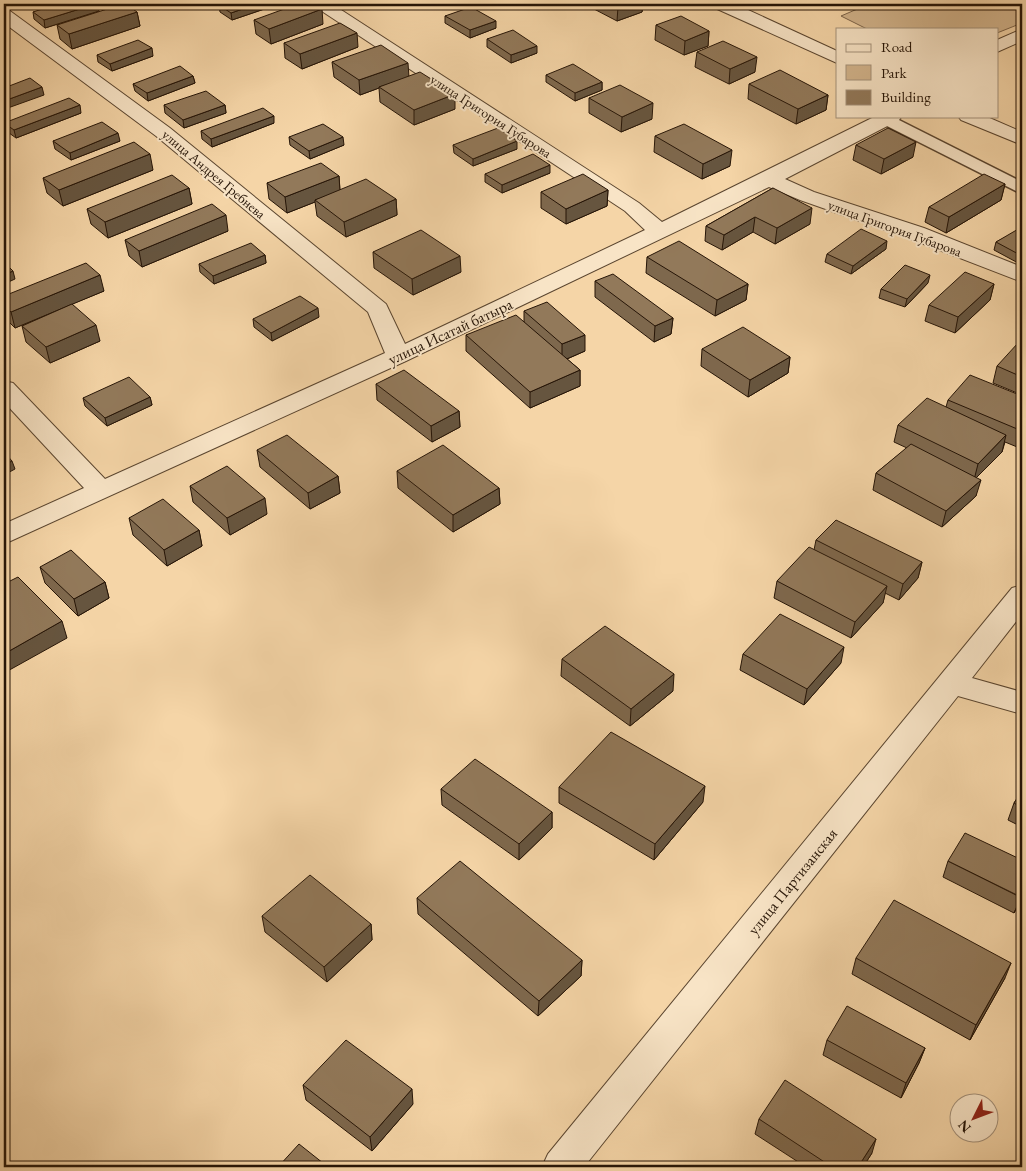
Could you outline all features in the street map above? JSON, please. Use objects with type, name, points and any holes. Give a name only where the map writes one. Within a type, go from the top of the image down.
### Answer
[{"type":"street","name":"улица Григория Губарова","points":[[320,4],[632,207],[659,231]]},
{"type":"street","points":[[721,4],[836,58]]},
{"type":"street","name":"улица Андрея Гребнева","points":[[4,15],[164,132],[378,309],[398,356]]},
{"type":"street","points":[[998,46],[1022,34]]},
{"type":"street","name":"улица Исатай батыра","points":[[4,535],[398,356],[768,179],[890,118]]},
{"type":"street","points":[[973,118],[1022,139]]},
{"type":"street","name":"улица Григория Губарова","points":[[768,179],[807,196],[916,234],[1022,276]]},
{"type":"street","points":[[4,388],[101,490]]},
{"type":"street","name":"улица Партизанская","points":[[561,1167],[1022,595]]},
{"type":"street","points":[[952,683],[1022,704]]},
{"type":"lane","points":[[890,118],[1022,189]]},
{"type":"green space","points":[[869,4],[1022,4],[1022,23],[998,33],[998,28],[865,28],[841,16]]},
{"type":"building","points":[[58,4],[96,4],[44,20],[33,12]]},
{"type":"building","points":[[123,4],[137,12],[69,34],[57,25]]},
{"type":"building","points":[[257,4],[231,13],[219,5]]},
{"type":"building","points":[[298,4],[312,4],[322,9],[269,29],[254,20]]},
{"type":"building","points":[[612,4],[626,4],[618,7]]},
{"type":"building","points":[[471,7],[496,21],[470,30],[445,16]]},
{"type":"building","points":[[681,16],[709,31],[685,41],[656,25]]},
{"type":"building","points":[[340,23],[357,33],[300,54],[284,43]]},
{"type":"building","points":[[513,30],[537,46],[511,55],[487,39]]},
{"type":"building","points":[[138,40],[152,48],[110,64],[97,55]]},
{"type":"building","points":[[723,41],[757,57],[730,69],[697,52]]},
{"type":"building","points":[[381,45],[408,63],[359,80],[332,62]]},
{"type":"building","points":[[573,64],[602,82],[575,93],[546,75]]},
{"type":"building","points":[[180,66],[193,76],[147,93],[133,84]]},
{"type":"building","points":[[780,70],[828,95],[798,109],[749,84]]},
{"type":"building","points":[[420,72],[455,94],[414,110],[379,87]]},
{"type":"building","points":[[30,78],[42,87],[4,101],[4,88]]},
{"type":"building","points":[[620,85],[653,103],[622,117],[589,98]]},
{"type":"building","points":[[206,91],[225,105],[183,120],[164,105]]},
{"type":"building","points":[[69,98],[80,105],[14,130],[4,123]]},
{"type":"building","points":[[263,108],[274,116],[211,139],[201,131]]},
{"type":"building","points":[[102,122],[118,133],[70,153],[53,141]]},
{"type":"building","points":[[323,124],[343,137],[309,151],[289,137]]},
{"type":"building","points":[[684,124],[732,150],[703,164],[655,136]]},
{"type":"building","points":[[498,128],[517,141],[473,159],[453,145]]},
{"type":"building","points":[[888,128],[916,142],[884,159],[856,145]]},
{"type":"building","points":[[134,142],[150,154],[59,190],[43,178]]},
{"type":"building","points":[[533,154],[550,165],[502,185],[485,174]]},
{"type":"building","points":[[321,163],[339,176],[285,197],[267,183]]},
{"type":"building","points":[[583,174],[608,190],[566,209],[541,192]]},
{"type":"building","points":[[984,174],[1005,184],[949,217],[929,207]]},
{"type":"building","points":[[172,175],[189,188],[105,222],[87,209]]},
{"type":"building","points":[[366,179],[396,199],[344,222],[315,200]]},
{"type":"building","points":[[773,188],[812,208],[777,228],[755,217],[724,235],[706,226]]},
{"type":"building","points":[[212,204],[226,215],[139,251],[125,240]]},
{"type":"building","points":[[1020,228],[1022,229],[1022,256],[996,242]]},
{"type":"building","points":[[861,229],[887,241],[853,266],[827,254]]},
{"type":"building","points":[[421,230],[460,256],[412,279],[373,252]]},
{"type":"building","points":[[679,241],[748,284],[717,300],[647,257]]},
{"type":"building","points":[[251,243],[265,255],[213,276],[199,264]]},
{"type":"building","points":[[4,262],[13,271],[4,275]]},
{"type":"building","points":[[86,263],[100,275],[11,312],[4,305],[4,296]]},
{"type":"building","points":[[905,265],[930,275],[907,299],[881,289]]},
{"type":"building","points":[[965,272],[994,284],[958,317],[929,305]]},
{"type":"building","points":[[613,274],[673,318],[655,326],[595,281]]},
{"type":"building","points":[[300,296],[318,308],[271,333],[253,319]]},
{"type":"building","points":[[547,302],[585,335],[562,344],[524,311]]},
{"type":"building","points":[[72,304],[96,325],[46,347],[22,326]]},
{"type":"building","points":[[516,315],[580,370],[530,392],[466,335]]},
{"type":"building","points":[[743,327],[790,357],[750,380],[702,349]]},
{"type":"building","points":[[1018,343],[1022,345],[1022,377],[997,366]]},
{"type":"building","points":[[404,370],[459,411],[431,426],[376,384]]},
{"type":"building","points":[[970,375],[1022,396],[1022,431],[948,400]]},
{"type":"building","points":[[129,377],[150,397],[105,418],[83,398]]},
{"type":"building","points":[[927,398],[1006,435],[978,464],[898,425]]},
{"type":"building","points":[[287,435],[338,476],[308,493],[257,450]]},
{"type":"building","points":[[911,444],[981,480],[946,511],[876,473]]},
{"type":"building","points":[[443,445],[499,488],[453,515],[397,471]]},
{"type":"building","points":[[4,452],[12,461],[4,465]]},
{"type":"building","points":[[227,466],[265,498],[227,518],[190,486]]},
{"type":"building","points":[[163,499],[199,530],[164,550],[129,518]]},
{"type":"building","points":[[836,520],[922,562],[903,584],[816,540]]},
{"type":"building","points":[[809,547],[887,586],[855,622],[777,581]]},
{"type":"building","points":[[71,550],[105,582],[74,599],[40,567]]},
{"type":"building","points":[[18,577],[62,621],[4,654],[4,584]]},
{"type":"building","points":[[780,614],[844,647],[807,689],[743,654]]},
{"type":"building","points":[[605,626],[674,674],[631,709],[562,659]]},
{"type":"building","points":[[611,732],[705,786],[655,844],[559,787]]},
{"type":"building","points":[[475,759],[552,812],[519,844],[441,789]]},
{"type":"building","points":[[1022,791],[1022,808],[1014,803]]},
{"type":"building","points":[[965,833],[1022,860],[1021,897],[948,861]]},
{"type":"building","points":[[460,861],[582,960],[539,1001],[417,898]]},
{"type":"building","points":[[310,875],[371,924],[324,967],[262,916]]},
{"type":"building","points":[[894,900],[1011,963],[976,1025],[856,958]]},
{"type":"building","points":[[847,1006],[925,1048],[906,1083],[827,1040]]},
{"type":"building","points":[[346,1040],[412,1089],[370,1137],[303,1085]]},
{"type":"building","points":[[785,1080],[876,1139],[858,1167],[832,1167],[759,1119]]},
{"type":"building","points":[[299,1144],[328,1167],[278,1167]]},
{"type":"building","points":[[683,1162],[691,1167],[680,1167]]}]
